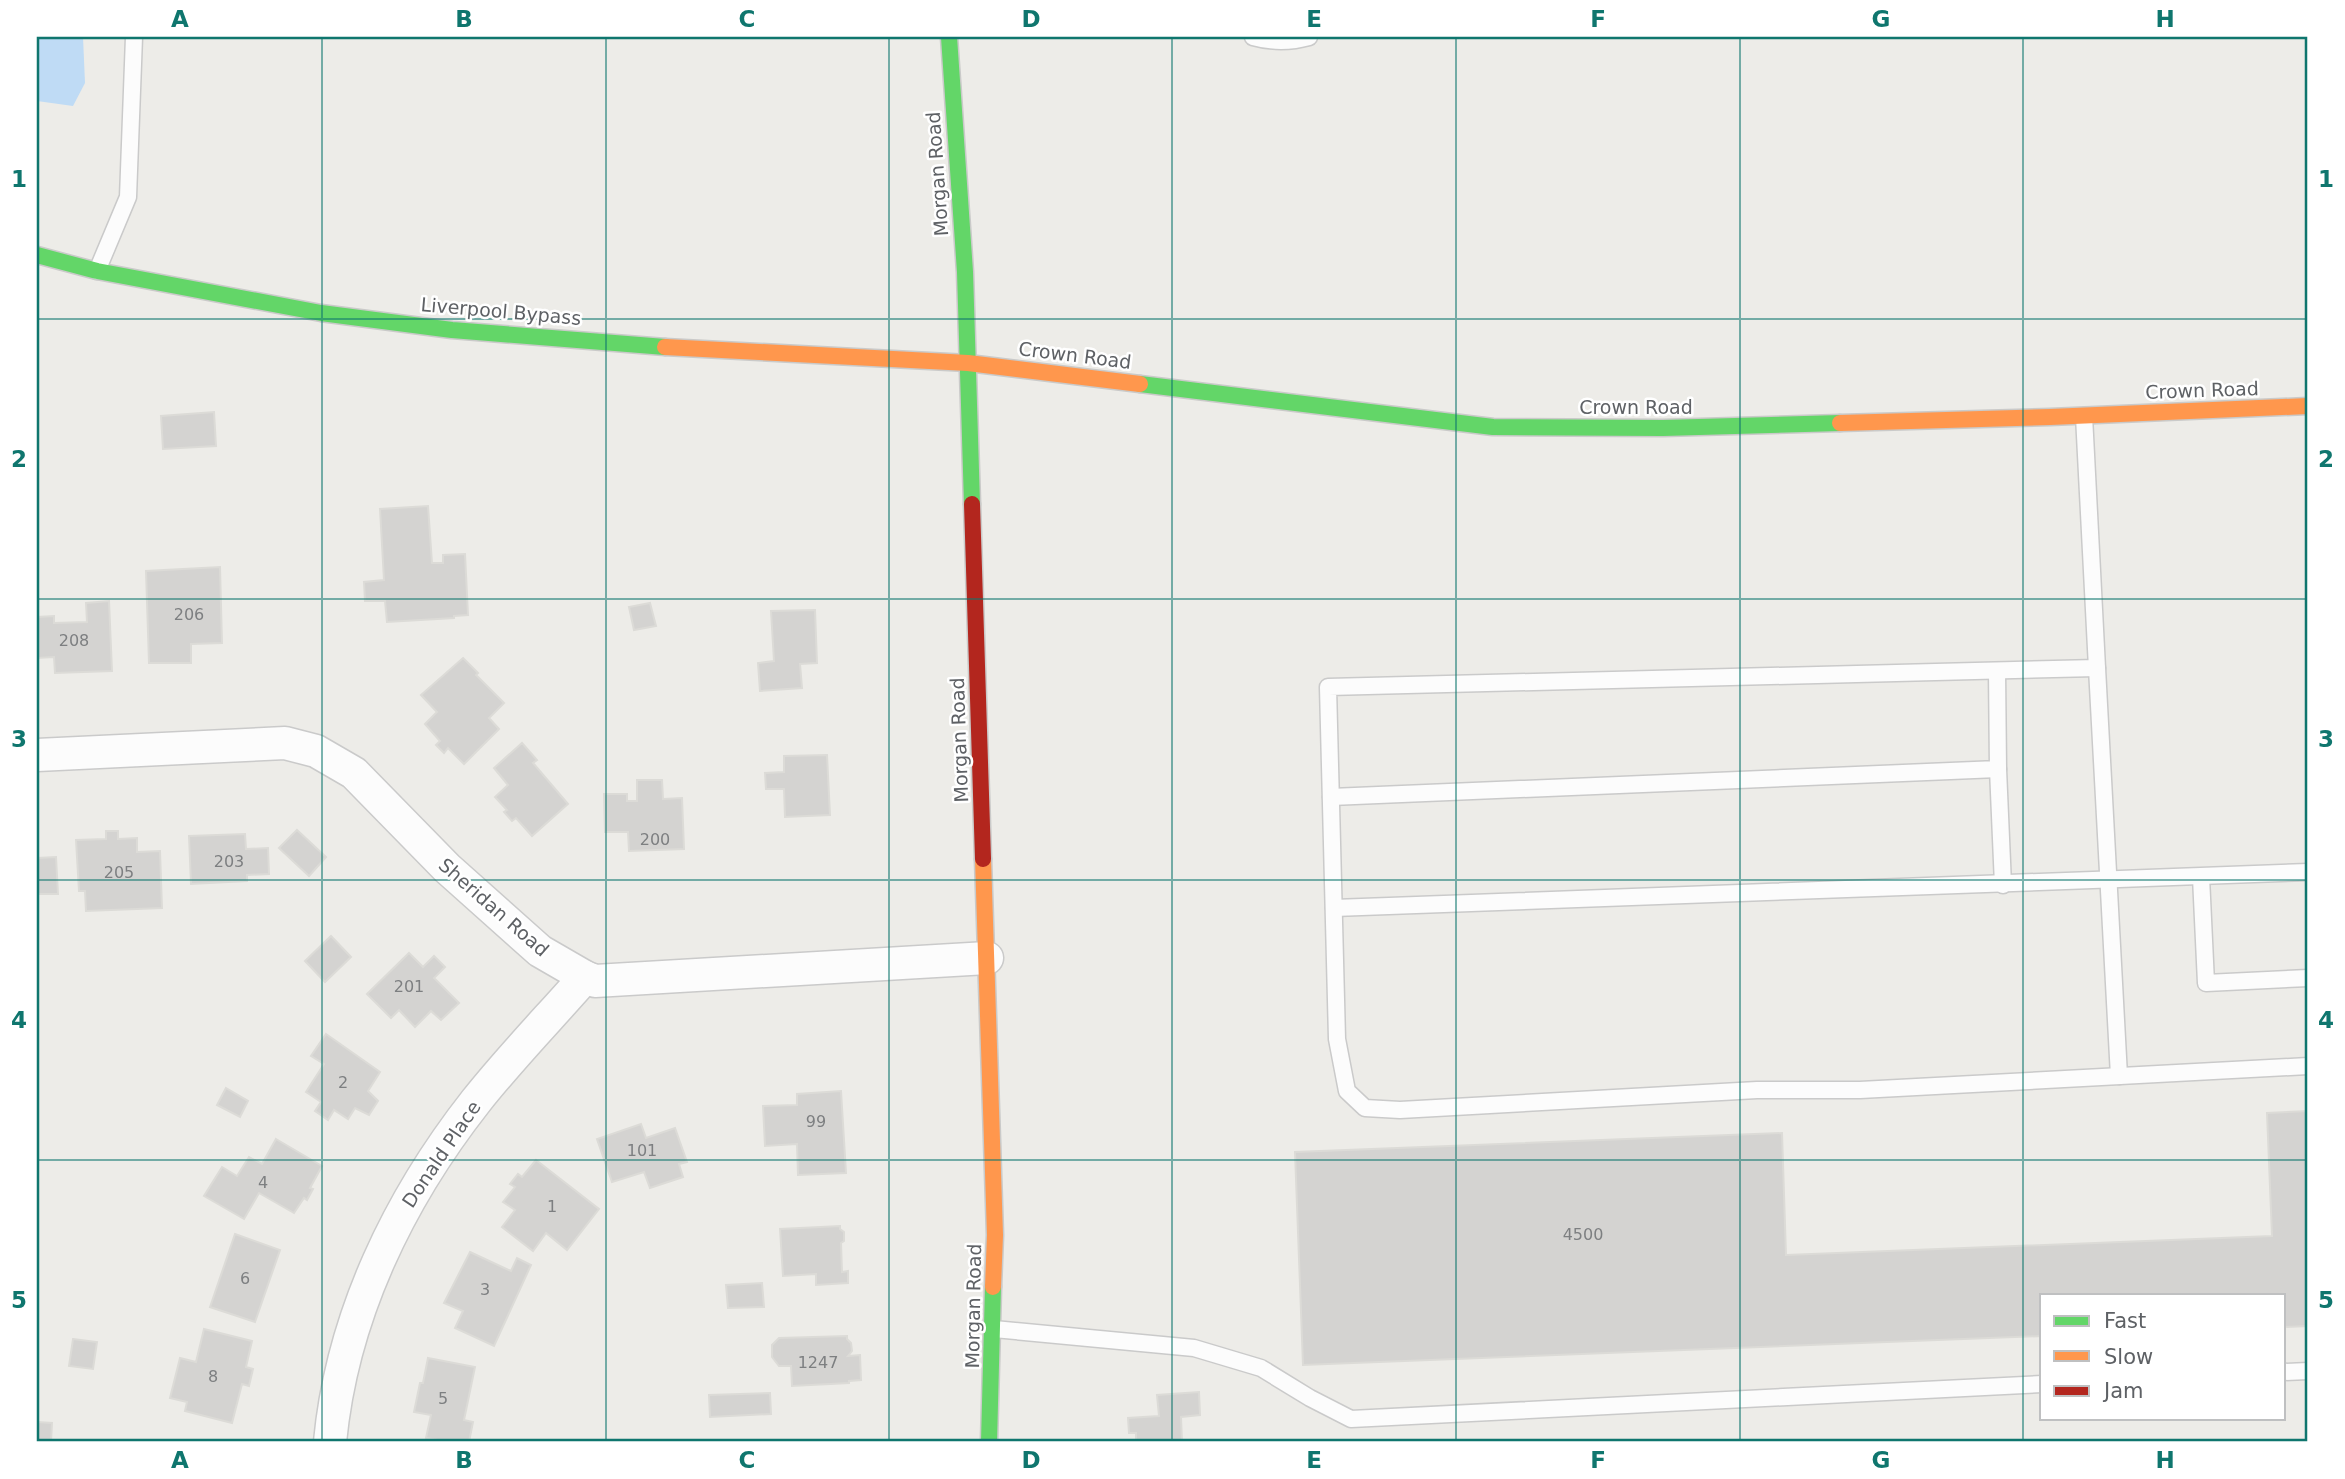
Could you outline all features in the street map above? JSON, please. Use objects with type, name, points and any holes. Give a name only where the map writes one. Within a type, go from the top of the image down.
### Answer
[{"type":"street","name":"Morgan Road","points":[[949,37],[965,272],[995,1235],[989,1442]]},
{"type":"street","name":"Liverpool Bypass","points":[[37,255],[97,271],[321,313],[452,330],[670,347],[968,363]]},
{"type":"street","name":"Crown Road","points":[[968,363],[1493,427],[1663,428],[2084,416],[2308,406]]},
{"type":"street","name":"Sheridan Road","points":[[37,755],[285,743],[316,751],[354,773],[447,868],[540,951],[595,981],[987,958]]},
{"type":"street","name":"Donald Place","points":[[330,1442],[343,1362],[369,1280],[411,1195],[476,1101],[585,977]]},
{"type":"lane","points":[[97,271],[128,197],[134,37]]},
{"type":"lane","points":[[1253,37],[1268,41],[1309,37]]},
{"type":"lane","points":[[2084,416],[2119,1076]]},
{"type":"lane","points":[[2097,668],[1328,687],[1337,1039],[1347,1091],[1365,1108],[1400,1110],[1758,1090],[1860,1090],[2308,1066]]},
{"type":"lane","points":[[1997,671],[2003,885]]},
{"type":"lane","points":[[1331,797],[1998,769]]},
{"type":"lane","points":[[1334,908],[2308,872]]},
{"type":"lane","points":[[2201,877],[2206,983],[2308,978]]},
{"type":"lane","points":[[994,1329],[1194,1348],[1261,1368],[1351,1419],[2040,1384]]},
{"type":"lane","points":[[2286,1372],[2308,1371]]},
{"type":"water","points":[[37,37],[83,37],[85,83],[73,106],[37,101]]},
{"type":"building","points":[[214,412],[216,446],[163,449],[161,416]]},
{"type":"building","points":[[428,506],[432,563],[443,563],[443,555],[465,554],[468,615],[387,622],[385,601],[365,601],[364,582],[384,580],[380,509]]},
{"type":"building","points":[[220,567],[222,643],[191,644],[191,663],[149,663],[146,571]]},
{"type":"building","points":[[109,601],[112,671],[55,673],[54,657],[37,658],[37,617],[54,616],[54,623],[87,622],[86,603]]},
{"type":"building","points":[[650,603],[656,626],[634,630],[629,607]]},
{"type":"building","points":[[815,610],[817,663],[800,664],[802,688],[760,691],[758,663],[774,661],[771,611]]},
{"type":"building","points":[[463,658],[504,703],[489,718],[499,729],[464,764],[448,748],[444,753],[436,745],[440,741],[425,724],[437,712],[421,695]]},
{"type":"building","points":[[522,743],[537,760],[533,763],[568,804],[532,836],[516,818],[512,821],[504,812],[507,810],[495,797],[508,785],[494,768]]},
{"type":"building","points":[[827,755],[830,815],[785,817],[784,789],[766,789],[765,773],[784,772],[784,756]]},
{"type":"building","points":[[637,780],[662,780],[663,799],[682,798],[684,849],[629,851],[628,832],[605,832],[604,794],[627,794],[627,801],[637,801]]},
{"type":"building","points":[[297,830],[326,857],[309,876],[279,848]]},
{"type":"building","points":[[106,831],[118,831],[118,839],[137,838],[137,852],[160,851],[162,908],[86,911],[85,891],[79,891],[76,840],[106,839]]},
{"type":"building","points":[[245,834],[246,849],[268,848],[269,874],[247,875],[247,881],[191,884],[189,836]]},
{"type":"building","points":[[56,857],[58,894],[37,894],[37,858]]},
{"type":"building","points":[[331,936],[351,957],[325,982],[305,961]]},
{"type":"building","points":[[409,953],[423,967],[434,956],[445,967],[434,978],[459,1003],[441,1020],[431,1011],[415,1027],[399,1010],[391,1018],[367,994]]},
{"type":"building","points":[[326,1034],[380,1072],[368,1091],[378,1101],[369,1115],[355,1108],[348,1119],[334,1110],[328,1120],[315,1111],[321,1102],[306,1092],[324,1064],[311,1056]]},
{"type":"building","points":[[226,1088],[248,1101],[240,1117],[217,1105]]},
{"type":"building","points":[[841,1091],[846,1173],[798,1175],[797,1144],[765,1146],[763,1106],[797,1105],[797,1094]]},
{"type":"building","points":[[2308,1111],[2308,1326],[2286,1327],[2286,1294],[2040,1294],[2040,1336],[1303,1365],[1295,1152],[1782,1133],[1786,1255],[2272,1236],[2267,1113]]},
{"type":"building","points":[[641,1124],[646,1138],[675,1128],[687,1162],[679,1164],[683,1177],[650,1188],[644,1172],[612,1182],[597,1139]]},
{"type":"building","points":[[276,1139],[322,1166],[307,1200],[304,1198],[294,1213],[259,1193],[244,1219],[204,1196],[222,1167],[237,1176],[249,1157],[262,1164]]},
{"type":"building","points":[[536,1160],[599,1209],[567,1250],[546,1233],[533,1251],[502,1227],[515,1210],[503,1202],[515,1187],[510,1184],[518,1174],[522,1177]]},
{"type":"building","points":[[840,1226],[844,1232],[844,1241],[841,1243],[842,1272],[848,1271],[848,1283],[816,1285],[816,1274],[783,1276],[780,1229]]},
{"type":"building","points":[[235,1234],[280,1250],[255,1322],[210,1307]]},
{"type":"building","points":[[470,1252],[511,1271],[517,1258],[531,1265],[494,1346],[455,1328],[463,1311],[444,1303]]},
{"type":"building","points":[[762,1283],[764,1307],[728,1308],[726,1285]]},
{"type":"building","points":[[204,1329],[252,1341],[246,1367],[253,1369],[249,1386],[242,1384],[232,1423],[185,1411],[187,1402],[170,1398],[180,1358],[196,1362]]},
{"type":"building","points":[[847,1336],[852,1351],[848,1356],[860,1355],[861,1380],[792,1386],[791,1366],[779,1366],[772,1357],[772,1345],[779,1338]]},
{"type":"building","points":[[73,1339],[97,1342],[93,1369],[69,1366]]},
{"type":"building","points":[[428,1358],[475,1367],[464,1420],[473,1422],[469,1442],[426,1438],[431,1415],[414,1412]]},
{"type":"building","points":[[1199,1392],[1200,1415],[1181,1417],[1182,1442],[1136,1442],[1136,1433],[1129,1433],[1128,1418],[1159,1416],[1157,1395]]},
{"type":"building","points":[[770,1393],[771,1414],[710,1417],[709,1395]]},
{"type":"building","points":[[37,1422],[52,1423],[51,1442],[37,1442]]},
{"type":"traffic: fast","points":[[949,37],[965,272],[972,504]]},
{"type":"traffic: fast","points":[[37,255],[97,271],[321,313],[452,330],[665,347]]},
{"type":"traffic: fast","points":[[1140,384],[1493,427],[1663,428],[1840,423]]},
{"type":"traffic: fast","points":[[989,1442],[993,1287]]},
{"type":"traffic: slow","points":[[665,347],[968,363],[1140,384]]},
{"type":"traffic: slow","points":[[1840,423],[2308,406]]},
{"type":"traffic: slow","points":[[983,859],[995,1235],[993,1287]]},
{"type":"traffic: jam","points":[[972,504],[983,859]]}]
